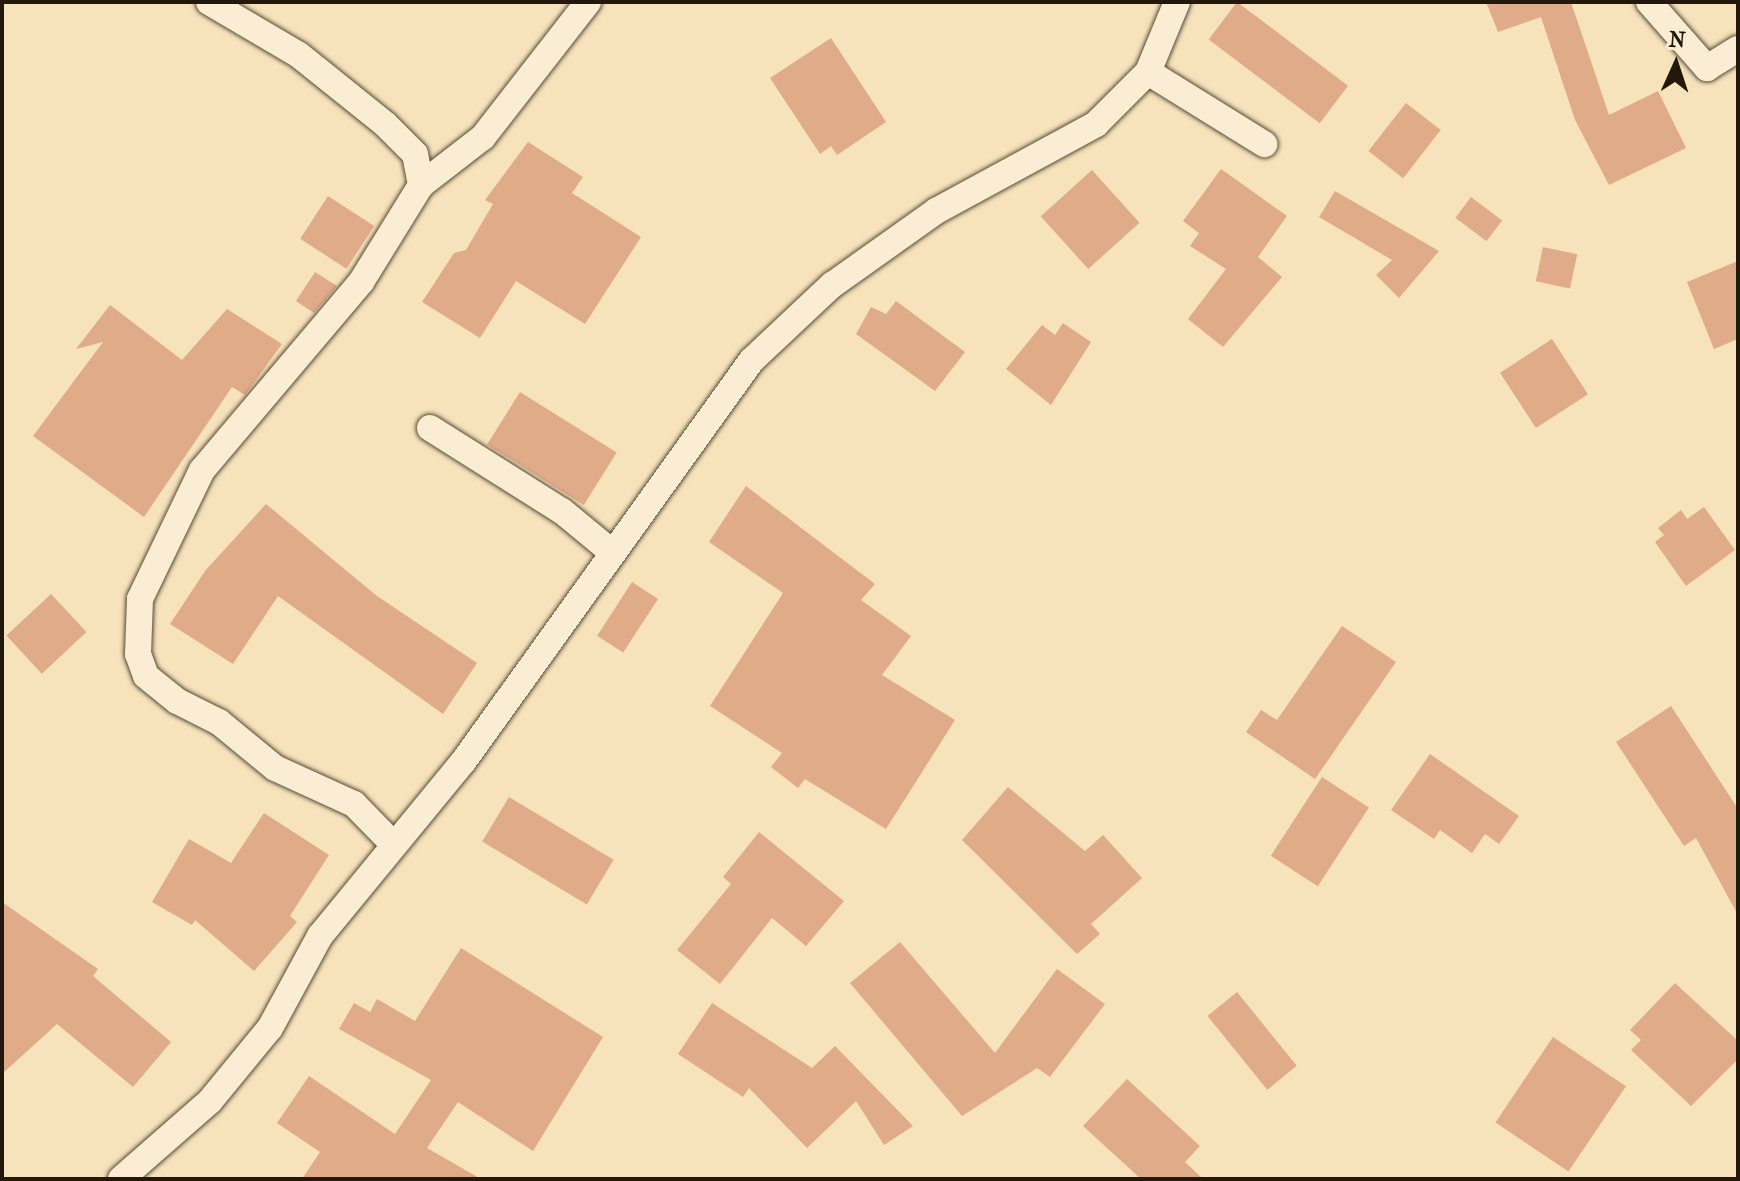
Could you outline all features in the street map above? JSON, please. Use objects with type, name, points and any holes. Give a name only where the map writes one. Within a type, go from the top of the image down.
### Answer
[{"type":"street","points":[[209,2],[299,55],[385,124],[415,154],[421,185]]},
{"type":"street","points":[[394,845],[354,804],[275,768],[146,676],[138,634],[140,599],[202,470],[361,282],[421,185],[483,137],[588,2]]},
{"type":"street","points":[[121,1179],[210,1101],[270,1028],[320,936],[394,845],[613,553],[752,360],[832,285],[936,211],[1096,124],[1148,72],[1177,2]]},
{"type":"street","points":[[1649,2],[1707,68],[1738,49]]},
{"type":"street","points":[[1148,72],[1264,144]]},
{"type":"street","points":[[430,428],[562,511],[613,553]]},
{"type":"building","points":[[1237,2],[1348,86],[1320,123],[1209,40]]},
{"type":"building","points":[[1486,2],[1571,2],[1609,115],[1658,91],[1686,148],[1609,185],[1575,120],[1541,17],[1498,32]]},
{"type":"building","points":[[831,38],[886,122],[837,155],[831,146],[820,154],[770,78]]},
{"type":"building","points":[[1406,103],[1441,130],[1403,178],[1368,151]]},
{"type":"building","points":[[528,142],[583,177],[572,193],[641,237],[585,324],[516,281],[480,338],[422,302],[454,253],[466,250],[493,204],[485,200]]},
{"type":"building","points":[[1221,169],[1287,216],[1258,257],[1282,277],[1223,347],[1188,319],[1226,269],[1190,246],[1199,233],[1183,221]]},
{"type":"building","points":[[1092,170],[1140,223],[1088,269],[1041,216]]},
{"type":"building","points":[[1335,191],[1439,251],[1399,298],[1376,275],[1392,260],[1319,217]]},
{"type":"building","points":[[328,196],[374,226],[346,269],[300,239]]},
{"type":"building","points":[[1471,197],[1502,220],[1486,241],[1455,218]]},
{"type":"building","points":[[1543,247],[1577,254],[1570,289],[1536,281]]},
{"type":"building","points":[[1738,261],[1738,339],[1714,349],[1687,282]]},
{"type":"building","points":[[315,272],[337,286],[314,313],[296,301]]},
{"type":"building","points":[[896,301],[965,352],[935,391],[856,334],[871,307],[886,314]]},
{"type":"building","points":[[110,305],[182,360],[227,309],[282,344],[245,395],[232,387],[144,517],[33,436],[103,342],[76,349]]},
{"type":"building","points":[[1063,323],[1091,342],[1051,405],[1006,369],[1042,325],[1055,335]]},
{"type":"building","points":[[1552,339],[1588,394],[1536,428],[1500,373]]},
{"type":"building","points":[[520,392],[617,452],[584,505],[487,445]]},
{"type":"building","points":[[746,486],[875,584],[861,600],[911,636],[882,675],[955,720],[886,829],[805,779],[798,788],[771,767],[782,753],[710,706],[783,593],[709,542]]},
{"type":"building","points":[[266,504],[377,596],[477,663],[443,714],[278,596],[233,664],[170,624],[205,571]]},
{"type":"building","points":[[1704,507],[1735,550],[1686,586],[1655,542],[1664,535],[1658,528],[1681,510],[1687,519]]},
{"type":"building","points":[[632,582],[658,599],[623,653],[597,636]]},
{"type":"building","points":[[51,594],[86,632],[42,674],[6,636]]},
{"type":"building","points":[[1342,626],[1396,662],[1315,779],[1246,732],[1261,710],[1277,720]]},
{"type":"building","points":[[1671,706],[1738,809],[1738,915],[1696,838],[1684,846],[1616,742]]},
{"type":"building","points":[[1430,754],[1519,816],[1499,844],[1485,834],[1472,853],[1440,830],[1434,839],[1391,810]]},
{"type":"building","points":[[1322,777],[1369,807],[1318,886],[1271,856]]},
{"type":"building","points":[[1008,787],[1085,851],[1103,835],[1142,878],[1091,924],[1100,934],[1077,954],[962,840]]},
{"type":"building","points":[[509,797],[614,860],[587,904],[482,842]]},
{"type":"building","points":[[264,813],[329,855],[290,916],[297,922],[254,971],[195,920],[192,925],[152,902],[189,839],[231,863]]},
{"type":"building","points":[[759,832],[844,901],[806,946],[772,918],[720,984],[677,950],[731,884],[723,877]]},
{"type":"building","points":[[2,902],[98,969],[93,976],[171,1042],[133,1087],[57,1024],[2,1074]]},
{"type":"building","points":[[900,942],[995,1053],[1057,969],[1105,1004],[1050,1077],[1037,1068],[962,1116],[850,983]]},
{"type":"building","points":[[461,948],[603,1037],[533,1151],[458,1102],[427,1148],[481,1179],[302,1179],[320,1152],[277,1123],[309,1076],[395,1134],[431,1080],[339,1029],[354,1003],[370,1012],[377,999],[415,1021]]},
{"type":"building","points":[[1675,983],[1738,1041],[1738,1059],[1691,1106],[1631,1050],[1641,1040],[1630,1030]]},
{"type":"building","points":[[1237,992],[1297,1066],[1267,1090],[1207,1016]]},
{"type":"building","points":[[712,1003],[812,1068],[835,1046],[913,1126],[884,1145],[856,1101],[807,1148],[749,1088],[743,1097],[678,1054]]},
{"type":"building","points":[[1553,1037],[1626,1086],[1568,1172],[1495,1122]]},
{"type":"building","points":[[1127,1079],[1200,1146],[1185,1162],[1203,1179],[1141,1179],[1083,1126]]}]
